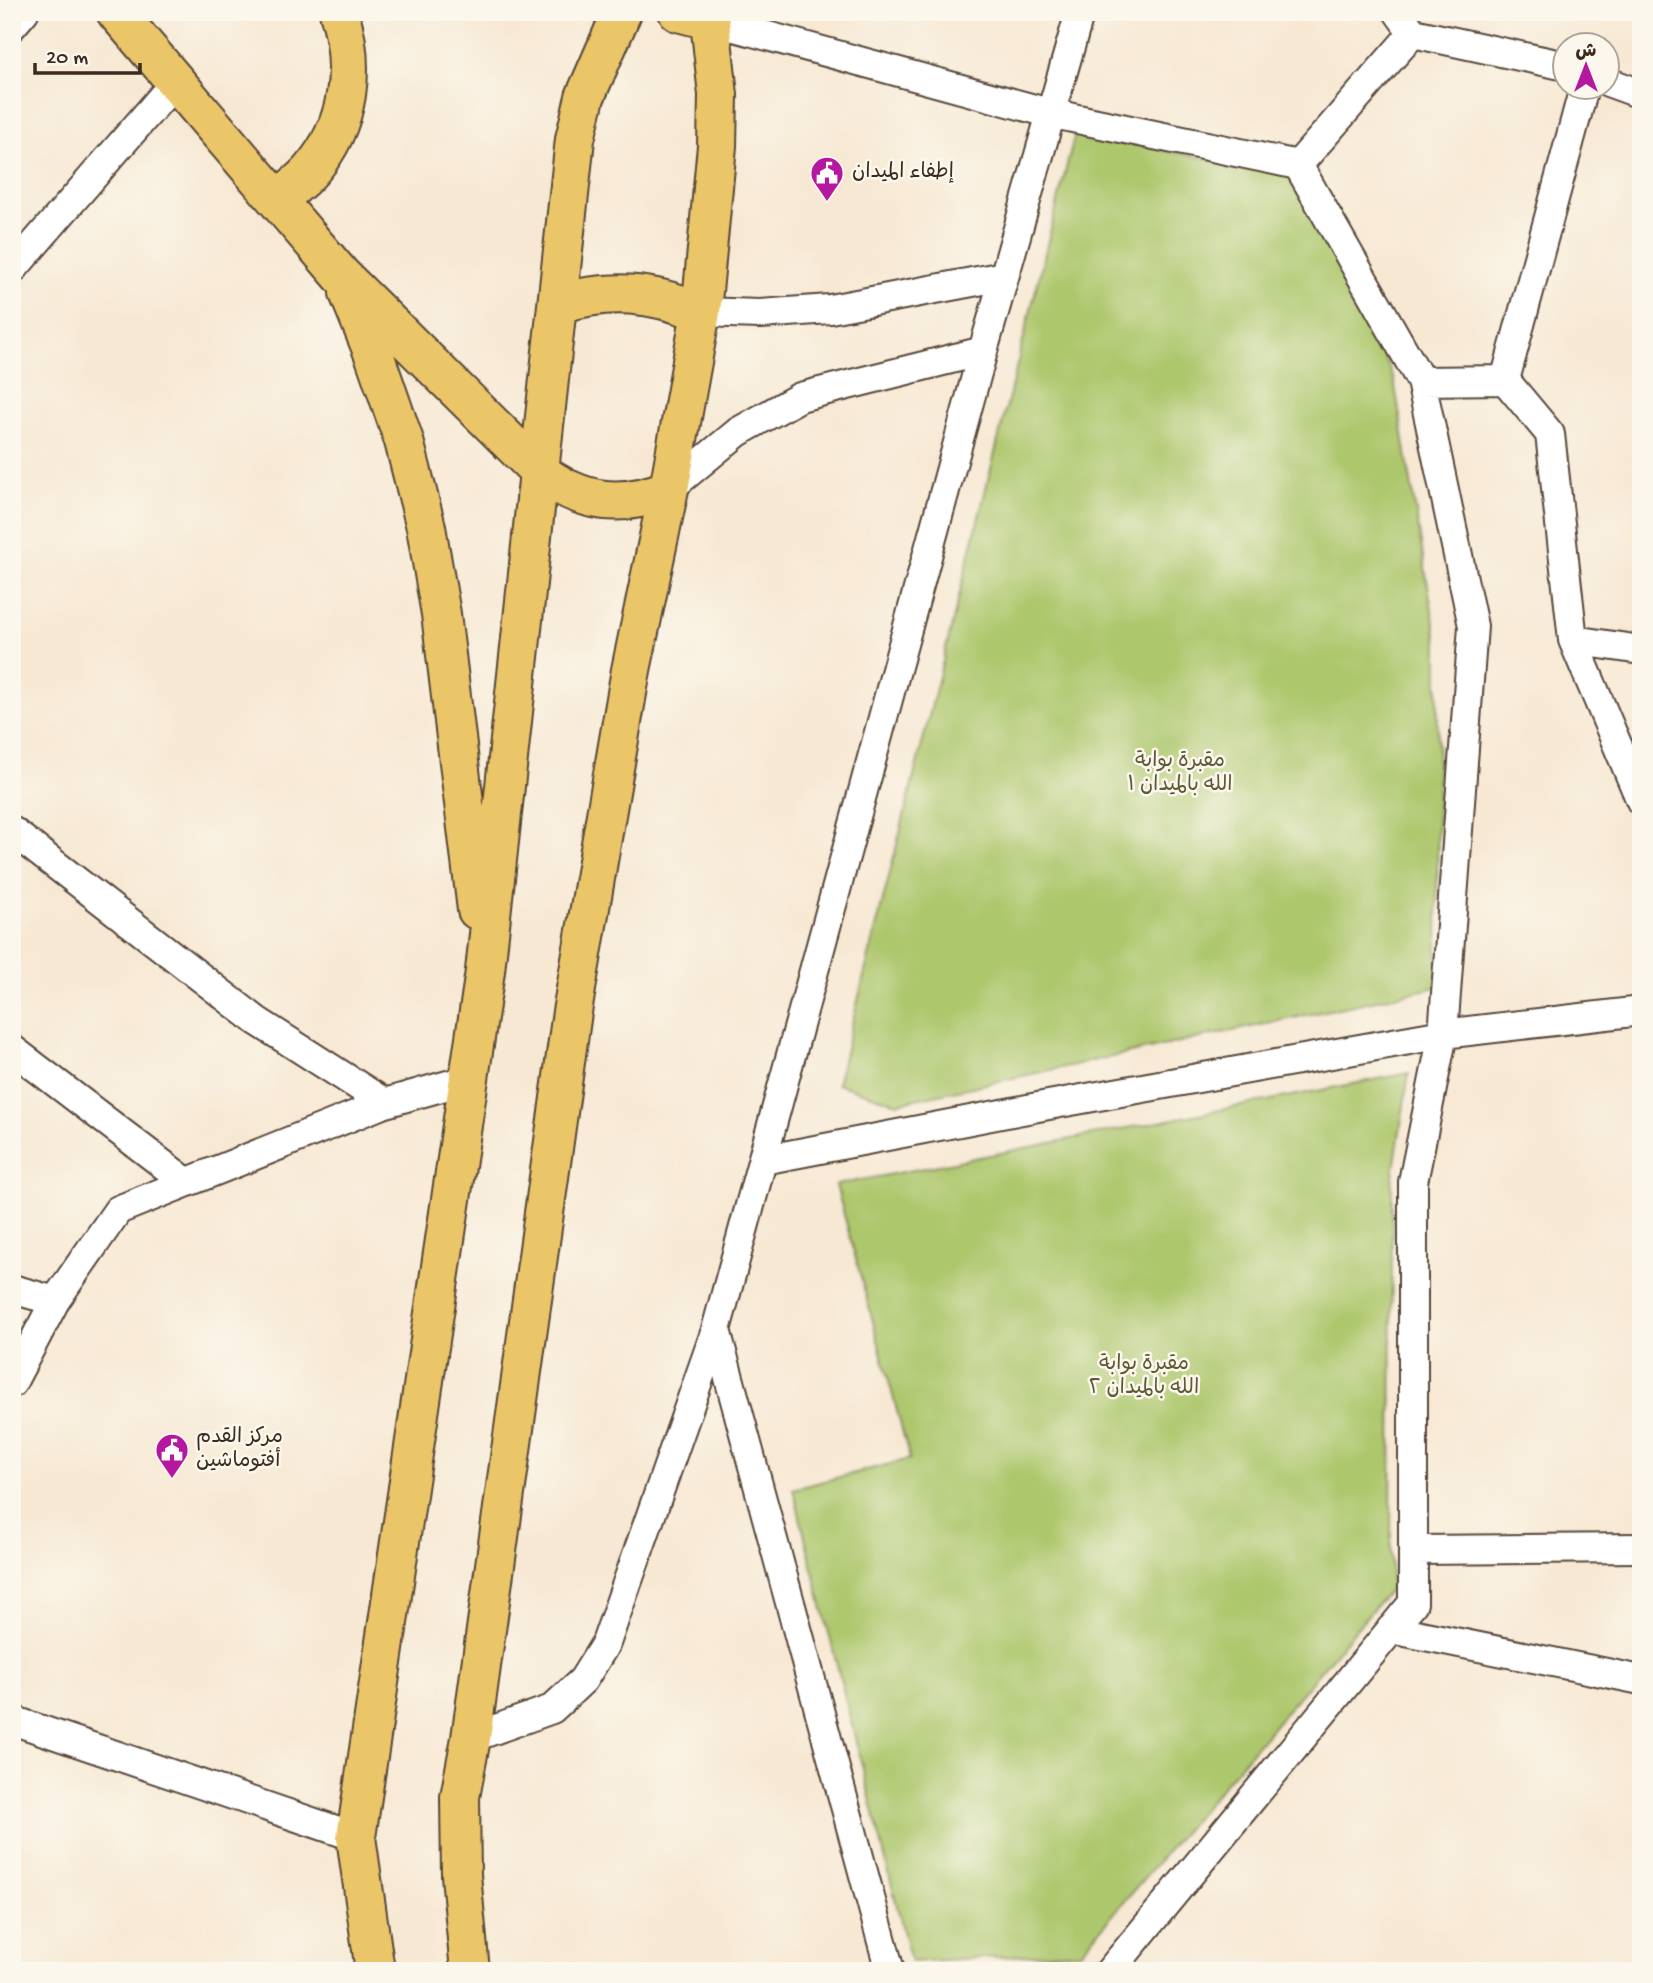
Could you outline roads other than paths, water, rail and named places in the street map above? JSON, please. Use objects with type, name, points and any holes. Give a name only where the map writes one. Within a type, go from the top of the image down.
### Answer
[{"type":"main road","points":[[116,12],[341,275],[540,472],[559,487],[582,497],[606,502],[628,502],[669,489]]},
{"type":"main road","points":[[278,199],[311,171],[334,137],[341,117],[347,96],[349,54],[339,12]]},
{"type":"main road","points":[[375,1971],[356,1837],[485,971],[575,139],[585,97],[622,12]]},
{"type":"main road","points":[[470,1971],[461,1875],[460,1797],[471,1738],[572,1012],[631,670],[669,489],[701,312],[717,145],[718,95],[699,15]]},
{"type":"main road","points":[[341,275],[392,405],[426,527],[442,614],[485,971]]},
{"type":"main road","points":[[558,304],[601,293],[623,293],[650,295],[701,312]]},
{"type":"street","points":[[12,26],[24,12]]},
{"type":"street","points":[[471,1738],[552,1709],[583,1680],[607,1643],[716,1330],[982,351],[1080,12]]},
{"type":"street","points":[[699,15],[1049,113],[1298,165],[1421,381],[1473,626],[1443,1034],[1413,1182],[1413,1603],[1110,1971]]},
{"type":"street","points":[[1298,165],[1406,23],[1552,62]]},
{"type":"street","points":[[12,270],[176,81]]},
{"type":"street","points":[[1622,87],[1641,94]]},
{"type":"street","points":[[1505,380],[1580,102]]},
{"type":"street","points":[[701,312],[760,314],[830,309],[1004,276]]},
{"type":"street","points":[[669,489],[738,432],[800,397],[982,351]]},
{"type":"street","points":[[1421,381],[1505,380]]},
{"type":"street","points":[[1505,380],[1550,434],[1573,640],[1641,801]]},
{"type":"street","points":[[1573,640],[1641,650]]},
{"type":"street","points":[[12,831],[257,1021],[385,1103]]},
{"type":"street","points":[[763,1160],[1443,1034],[1641,1011]]},
{"type":"street","points":[[12,1049],[186,1182]]},
{"type":"street","points":[[12,1383],[55,1301],[118,1210],[385,1103],[469,1079]]},
{"type":"street","points":[[12,1289],[55,1301]]},
{"type":"street","points":[[716,1330],[890,1971]]},
{"type":"street","points":[[1415,1550],[1641,1548]]},
{"type":"street","points":[[1391,1629],[1641,1680]]},
{"type":"street","points":[[12,1720],[356,1837]]},
{"type":"place","name":"إطفاء الميدان","points":[[827,203]]},
{"type":"place","name":"مركز القدم أفتوماشين","points":[[172,1480]]},
{"type":"park label","name":"مقبرة بوابة الله بالميدان ١","points":[[1180,774]]},
{"type":"park label","name":"مقبرة بوابة الله بالميدان ٢","points":[[1144,1377]]}]
